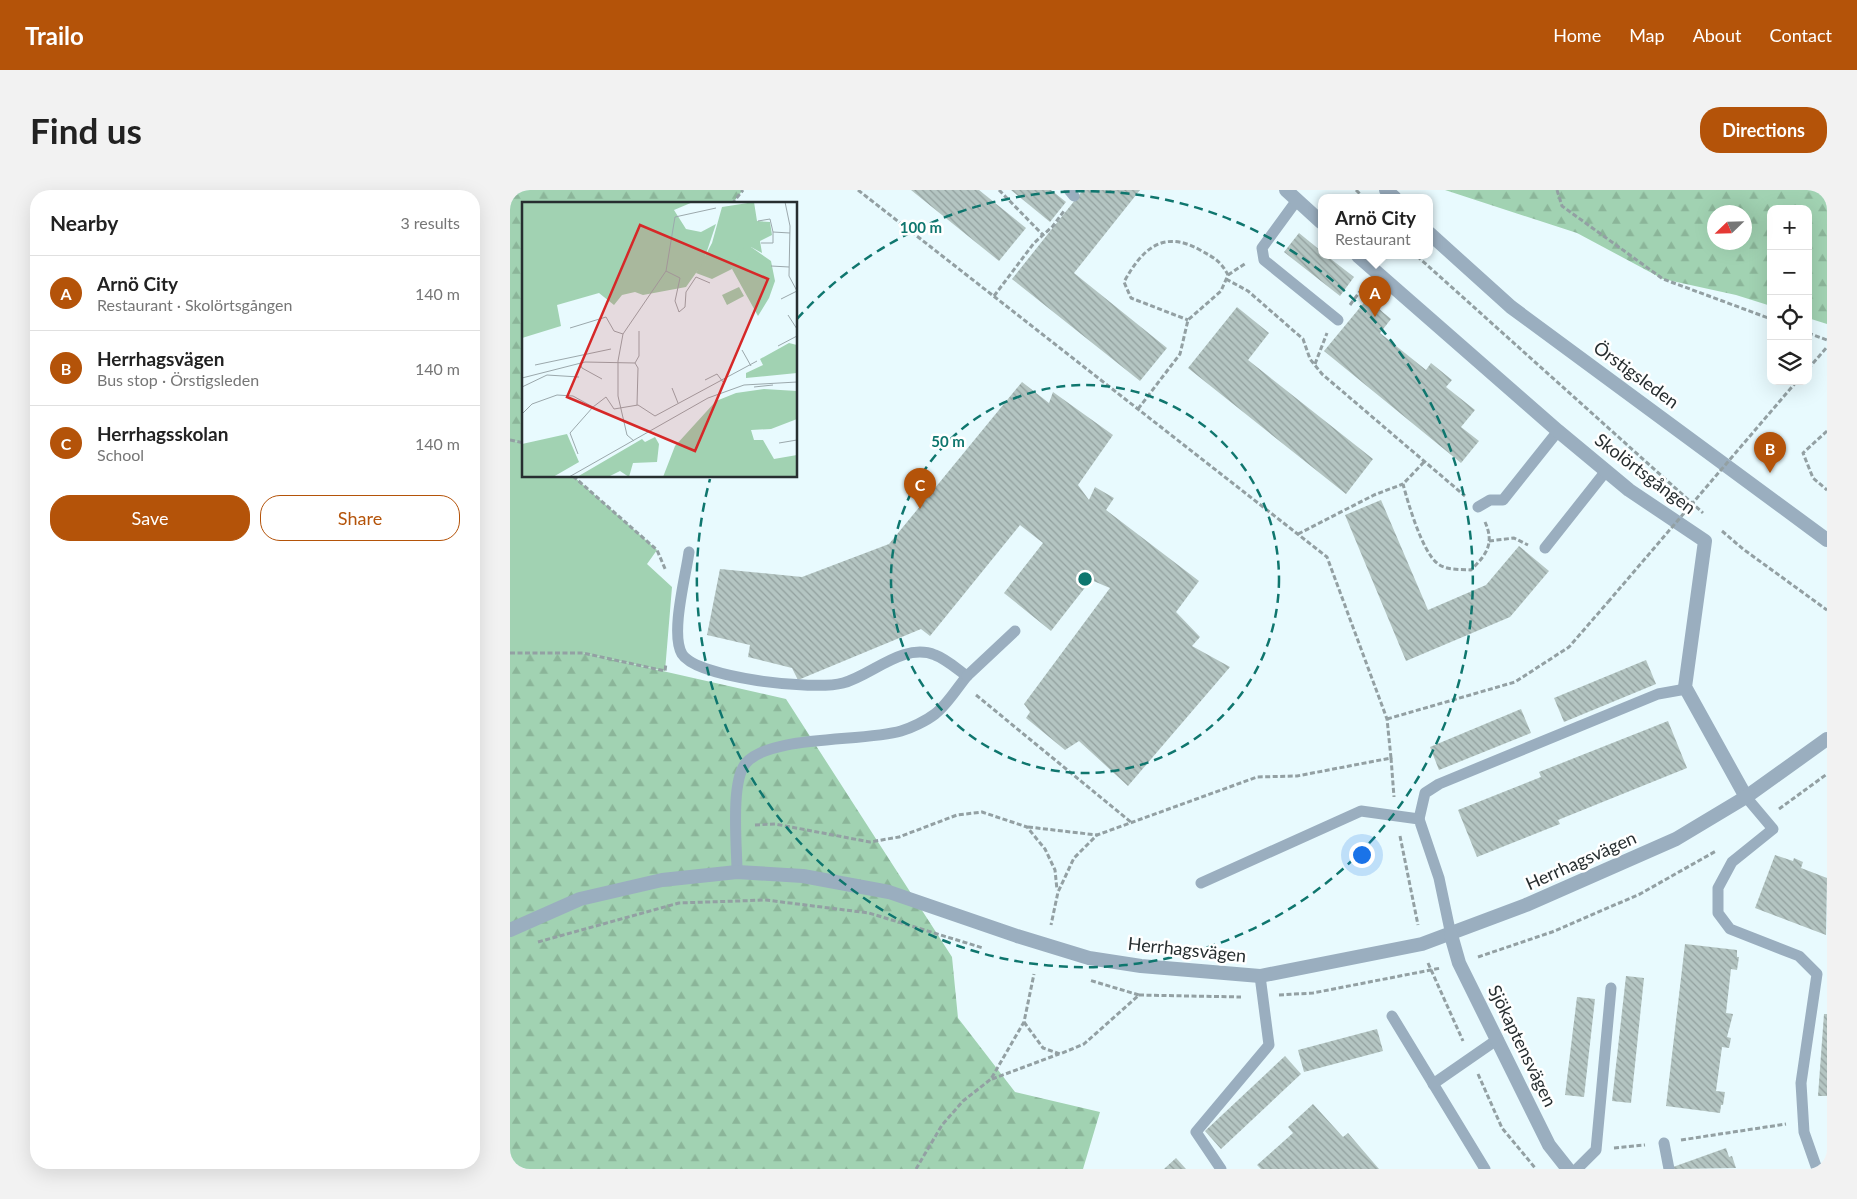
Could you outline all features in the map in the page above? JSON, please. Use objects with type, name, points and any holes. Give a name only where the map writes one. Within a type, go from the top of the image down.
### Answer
[{"type":"street","points":[[1286,190],[1318,219]]},
{"type":"street","name":"Örstigsleden","points":[[1433,237],[1511,307],[1827,540]]},
{"type":"street","name":"Skolörtsgången","points":[[1361,259],[1558,431],[1629,490],[1705,541],[1686,689]]},
{"type":"street","points":[[1686,689],[1746,797]]},
{"type":"street","name":"Herrhagsvägen","points":[[510,930],[580,899],[662,880],[737,872],[803,876],[889,892],[1017,936],[1089,958],[1141,966],[1260,976],[1422,944],[1526,906],[1676,839],[1746,797],[1827,739]]},
{"type":"street","name":"Sjökaptensvägen","points":[[1451,935],[1459,963],[1550,1145],[1568,1169]]},
{"type":"lane","points":[[1297,200],[1262,248],[1264,260],[1338,320]]},
{"type":"lane","points":[[1478,507],[1490,500],[1503,500],[1558,431]]},
{"type":"lane","points":[[1545,548],[1606,471]]},
{"type":"lane","points":[[689,552],[677,630],[681,652],[690,663],[737,678],[814,686],[843,683],[913,652],[934,654],[964,679]]},
{"type":"lane","points":[[737,872],[736,788],[746,763],[762,753],[786,744],[873,736],[902,731],[936,714],[964,679],[1014,630]]},
{"type":"lane","points":[[1451,935],[1439,878],[1419,819],[1425,793],[1439,784],[1658,694],[1686,689]]},
{"type":"lane","points":[[1746,797],[1773,829],[1732,862],[1718,888],[1718,913],[1730,929],[1799,956],[1822,976],[1801,1083],[1804,1132],[1817,1169]]},
{"type":"lane","points":[[1201,883],[1361,811],[1419,819]]},
{"type":"lane","points":[[1221,1169],[1196,1132],[1269,1045],[1260,976]]},
{"type":"lane","points":[[1577,1169],[1596,1150],[1611,988]]},
{"type":"lane","points":[[1392,1016],[1484,1169]]},
{"type":"lane","points":[[1433,1084],[1498,1039]]},
{"type":"lane","points":[[1664,1143],[1669,1169]]},
{"type":"path","points":[[733,202],[742,190]]},
{"type":"path","points":[[858,190],[1327,557],[1387,719],[1392,758],[1297,776],[1257,777],[1097,835],[1074,858],[1058,892],[1050,928]]},
{"type":"path","points":[[999,190],[1043,235]]},
{"type":"path","points":[[1557,190],[1562,206],[1663,279],[1767,318]]},
{"type":"path","points":[[994,296],[1034,243],[1053,226],[1071,193]]},
{"type":"path","points":[[1138,409],[1180,354],[1188,320],[1221,291],[1228,275],[1221,262],[1193,246],[1169,239],[1155,245],[1133,266],[1124,282],[1131,298],[1188,320]]},
{"type":"path","points":[[1420,259],[1706,516]]},
{"type":"path","points":[[1226,279],[1248,291],[1303,339],[1310,359],[1322,374],[1478,507],[1490,532],[1486,555],[1471,570],[1452,569],[1437,563],[1425,545],[1411,511],[1403,484]]},
{"type":"path","points":[[1812,334],[1827,340]]},
{"type":"path","points":[[1812,364],[1827,347]]},
{"type":"path","points":[[1387,719],[1515,682],[1569,647],[1794,385]]},
{"type":"path","points":[[1827,431],[1803,453],[1812,478],[1827,490]]},
{"type":"path","points":[[1298,534],[1374,495],[1403,484],[1424,462]]},
{"type":"path","points":[[575,478],[657,550],[668,577]]},
{"type":"path","points":[[1721,530],[1743,550],[1827,610]]},
{"type":"path","points":[[1488,541],[1514,538],[1537,550],[1545,548]]},
{"type":"path","points":[[510,653],[583,653],[665,671],[666,662]]},
{"type":"path","points":[[964,679],[1132,823]]},
{"type":"path","points":[[737,827],[775,824],[870,842],[899,838],[957,815],[982,812],[1027,826],[1097,835]]},
{"type":"path","points":[[1027,826],[1045,849],[1054,870],[1058,892]]},
{"type":"path","points":[[567,932],[679,903],[766,900],[869,913],[993,951]]},
{"type":"path","points":[[992,1079],[1024,1022],[1034,974]]},
{"type":"path","points":[[916,1169],[942,1124],[963,1101],[992,1079],[1084,1044],[1139,995],[1085,979]]},
{"type":"path","points":[[1024,1022],[1043,1048],[1060,1054]]},
{"type":"path","points":[[1596,1150],[1664,1143],[1803,1122]]},
{"type":"green space","points":[[510,190],[743,190],[734,202],[522,202],[522,443],[510,440]]},
{"type":"green space","points":[[1445,190],[1827,190],[1827,324],[1812,319],[1812,205],[1767,205],[1767,305],[1736,295],[1663,279],[1577,233]]},
{"type":"green space","points":[[510,440],[522,443],[522,478],[575,478],[657,550],[647,564],[672,587],[665,671],[583,653],[510,653]]},
{"type":"green space","points":[[510,653],[583,653],[786,699],[952,957],[958,1018],[1015,1092],[1100,1112],[1083,1169],[510,1169]]},
{"type":"building","points":[[911,190],[979,190],[1026,228],[999,261]]},
{"type":"building","points":[[1011,190],[1051,190],[1066,202],[1050,222]]},
{"type":"building","points":[[1083,190],[1140,190],[1074,273],[1167,348],[1140,381],[1012,279]]},
{"type":"building","points":[[1299,233],[1318,249],[1318,259],[1331,259],[1354,277],[1340,296],[1284,252]]},
{"type":"building","points":[[1367,299],[1391,319],[1380,333],[1426,370],[1431,363],[1452,380],[1446,387],[1475,410],[1461,427],[1479,441],[1461,463],[1324,351]]},
{"type":"building","points":[[1237,307],[1269,333],[1248,360],[1373,459],[1346,494],[1188,368]]},
{"type":"building","points":[[1022,382],[1049,403],[1053,392],[1113,435],[1078,485],[1089,500],[1095,487],[1114,498],[1106,510],[1199,581],[1176,612],[1200,637],[1192,646],[1230,667],[1128,786],[1079,741],[1065,750],[1026,718],[1030,712],[1024,704],[1110,588],[1091,580],[1051,631],[1004,593],[1043,543],[1020,525],[930,636],[921,629],[798,680],[792,668],[748,657],[750,645],[707,635],[720,569],[802,577],[889,544]]},
{"type":"building","points":[[1381,500],[1428,610],[1486,585],[1519,546],[1549,571],[1510,617],[1406,661],[1345,515]]},
{"type":"building","points":[[1646,660],[1656,684],[1564,722],[1554,698]]},
{"type":"building","points":[[1521,709],[1531,733],[1439,770],[1430,747]]},
{"type":"building","points":[[1668,721],[1687,768],[1558,820],[1560,824],[1477,857],[1458,810],[1541,777],[1539,772]]},
{"type":"building","points":[[1775,855],[1793,861],[1794,858],[1803,862],[1801,868],[1827,878],[1826,935],[1755,908]]},
{"type":"building","points":[[1685,944],[1737,950],[1737,957],[1739,957],[1737,970],[1731,969],[1726,1013],[1733,1014],[1727,1037],[1731,1038],[1729,1048],[1722,1047],[1716,1091],[1725,1092],[1720,1113],[1666,1106]]},
{"type":"building","points":[[1626,976],[1644,978],[1631,1103],[1612,1101]]},
{"type":"building","points":[[1577,997],[1595,999],[1584,1097],[1565,1095]]},
{"type":"building","points":[[1824,1014],[1827,1014],[1827,1096],[1818,1096]]},
{"type":"building","points":[[1377,1029],[1383,1051],[1304,1072],[1298,1050]]},
{"type":"building","points":[[1285,1056],[1301,1074],[1221,1149],[1205,1131]]},
{"type":"building","points":[[1313,1104],[1343,1137],[1348,1133],[1379,1169],[1261,1169],[1257,1165],[1293,1133],[1288,1127]]},
{"type":"building","points":[[1726,1148],[1729,1157],[1732,1156],[1736,1168],[1674,1169],[1673,1167]]},
{"type":"building","points":[[1176,1158],[1186,1169],[1164,1169]]},
{"type":"place","name":"Arnö City","points":[[1375,317]]},
{"type":"place","name":"Herrhagsvägen","points":[[1770,473]]},
{"type":"place","name":"Herrhagsskolan","points":[[920,509]]}]
